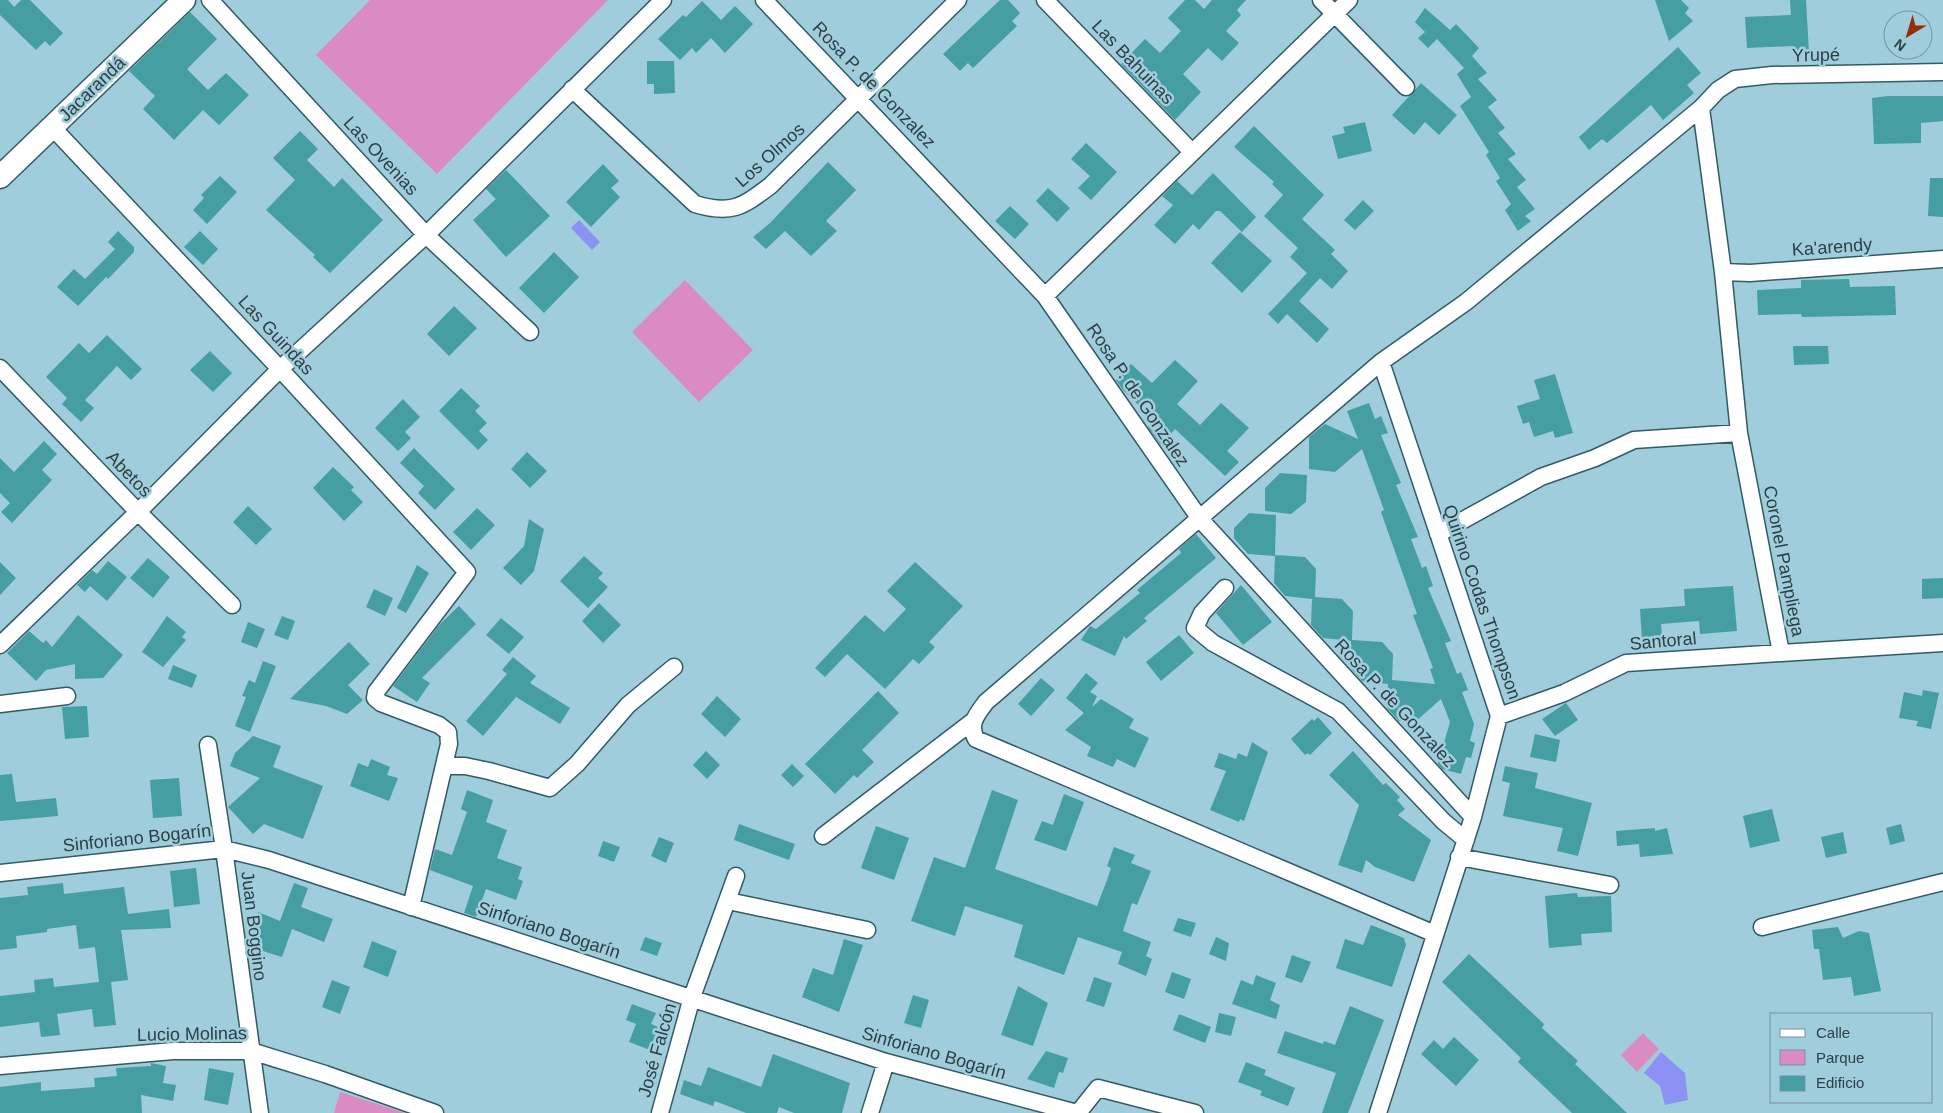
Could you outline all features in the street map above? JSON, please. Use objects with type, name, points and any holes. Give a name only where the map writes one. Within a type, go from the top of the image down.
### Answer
[{"type":"street","name":"Jacarandá","points":[[0,177],[184,0]]},
{"type":"street","name":"Las Ovenias","points":[[210,0],[426,235],[530,332]]},
{"type":"street","points":[[0,645],[138,512],[280,369],[426,235],[663,0]]},
{"type":"street","name":"Rosa P. de Gonzalez","points":[[764,0],[1045,296],[1200,519],[1473,818]]},
{"type":"street","name":"Los Olmos","points":[[572,89],[695,204],[717,211],[745,204],[770,186],[958,0]]},
{"type":"street","name":"Las Bahuinas","points":[[1045,0],[1192,152]]},
{"type":"street","points":[[1321,0],[1406,87]]},
{"type":"street","points":[[1045,296],[1349,0]]},
{"type":"street","name":"Yrupé","points":[[823,836],[973,721],[986,702],[1381,362],[1466,302],[1701,108],[1718,90],[1735,79],[1772,76],[1943,72]]},
{"type":"street","name":"Coronel Pampliega","points":[[1701,108],[1723,272],[1739,433],[1781,653],[1943,643]]},
{"type":"street","name":"Las Guindas","points":[[53,128],[280,369],[467,572],[376,692],[375,698],[381,703],[439,725],[448,732],[449,744],[444,766]]},
{"type":"street","name":"Ka'arendy","points":[[1723,272],[1750,273],[1943,259]]},
{"type":"street","name":"Quirino Codas Thompson","points":[[1378,1113],[1434,934],[1473,818],[1499,716],[1381,362]]},
{"type":"street","name":"Abetos","points":[[0,368],[138,512],[232,604]]},
{"type":"street","points":[[1438,534],[1541,477],[1595,458],[1634,440],[1739,433]]},
{"type":"street","points":[[1225,588],[1202,613],[1196,628],[1213,643],[1338,711],[1444,822],[1466,840]]},
{"type":"street","name":"Santoral","points":[[1499,716],[1564,694],[1626,663],[1781,653]]},
{"type":"street","points":[[411,907],[444,766],[465,766],[550,788],[577,764],[628,705],[674,668]]},
{"type":"street","points":[[0,704],[67,696]]},
{"type":"street","points":[[973,721],[972,732],[976,739],[1434,934]]},
{"type":"street","name":"Juan Boggino","points":[[208,745],[260,1113]]},
{"type":"street","name":"Sinforiano Bogarín","points":[[0,873],[224,849],[269,860],[692,997],[722,1010],[886,1062],[1078,1113]]},
{"type":"street","points":[[1459,857],[1610,885]]},
{"type":"street","name":"José Falcón","points":[[660,1113],[692,997],[736,876]]},
{"type":"street","points":[[1762,927],[1943,882]]},
{"type":"street","points":[[728,901],[867,930]]},
{"type":"street","name":"Lucio Molinas","points":[[0,1066],[172,1052],[250,1051],[325,1074],[435,1113]]},
{"type":"street","points":[[870,1113],[886,1062]]},
{"type":"street","points":[[1078,1113],[1098,1088],[1195,1113]]},
{"type":"green space","points":[[370,0],[608,0],[437,174],[316,55]]},
{"type":"green space","points":[[685,280],[753,350],[699,402],[632,332]]},
{"type":"green space","points":[[1643,1033],[1659,1049],[1637,1072],[1621,1055]]},
{"type":"green space","points":[[340,1092],[405,1113],[334,1113]]},
{"type":"water","points":[[579,220],[600,242],[592,250],[571,228]]},
{"type":"water","points":[[1661,1052],[1685,1073],[1688,1100],[1665,1105],[1660,1086],[1644,1073]]},
{"type":"building","points":[[0,0],[8,0],[14,7],[21,0],[30,0],[63,33],[50,46],[45,41],[36,50],[0,15]]},
{"type":"building","points":[[1000,0],[1008,0],[1020,13],[1012,21],[1017,26],[973,68],[968,63],[960,71],[943,54]]},
{"type":"building","points":[[1185,0],[1195,0],[1204,9],[1212,0],[1246,0],[1237,10],[1241,15],[1226,31],[1239,43],[1222,61],[1208,48],[1183,74],[1201,92],[1175,120],[1121,64],[1145,39],[1160,53],[1181,31],[1168,18]]},
{"type":"building","points":[[1655,0],[1681,0],[1689,8],[1685,13],[1693,21],[1669,41]]},
{"type":"building","points":[[1790,0],[1806,0],[1809,53],[1793,54],[1793,46],[1747,48],[1745,17],[1791,15]]},
{"type":"building","points":[[702,1],[721,20],[735,6],[753,24],[725,53],[711,38],[696,53],[692,48],[680,60],[658,39],[683,15],[686,17]]},
{"type":"building","points":[[1425,8],[1450,30],[1456,24],[1479,48],[1472,56],[1487,73],[1478,79],[1497,100],[1488,107],[1505,128],[1498,133],[1516,154],[1508,159],[1526,180],[1517,187],[1535,209],[1525,216],[1531,221],[1518,231],[1505,210],[1511,204],[1496,181],[1500,178],[1486,155],[1489,152],[1460,106],[1471,97],[1457,74],[1464,68],[1437,39],[1428,48],[1418,38],[1425,32],[1415,22]]},
{"type":"building","points":[[190,12],[217,39],[187,69],[208,90],[226,73],[249,95],[219,125],[203,110],[174,140],[143,109],[155,96],[129,71]]},
{"type":"building","points":[[1678,47],[1701,73],[1687,85],[1694,93],[1663,120],[1651,105],[1607,143],[1602,139],[1589,150],[1579,137]]},
{"type":"building","points":[[647,61],[674,61],[675,93],[654,94],[654,84],[647,84]]},
{"type":"building","points":[[1421,83],[1457,115],[1439,135],[1425,122],[1414,135],[1392,115]]},
{"type":"building","points":[[1888,96],[1943,96],[1943,121],[1921,123],[1921,143],[1874,144],[1872,98]]},
{"type":"building","points":[[1365,122],[1372,151],[1338,159],[1332,136],[1345,133],[1343,127]]},
{"type":"building","points":[[1254,126],[1324,195],[1302,219],[1335,250],[1331,254],[1348,271],[1332,289],[1320,278],[1299,301],[1329,329],[1317,343],[1287,314],[1278,324],[1268,314],[1307,273],[1290,257],[1298,248],[1264,216],[1283,195],[1272,184],[1274,182],[1234,147]]},
{"type":"building","points":[[300,131],[318,149],[307,160],[334,187],[342,178],[383,220],[330,273],[313,257],[315,255],[266,210],[295,180],[273,158]]},
{"type":"building","points":[[1086,143],[1117,172],[1091,200],[1078,188],[1090,176],[1071,159]]},
{"type":"building","points":[[828,162],[856,190],[826,221],[837,231],[811,256],[785,231],[766,249],[753,237],[770,223]]},
{"type":"building","points":[[603,164],[619,181],[611,188],[620,197],[591,227],[566,202]]},
{"type":"building","points":[[506,170],[550,216],[506,257],[473,220],[496,199],[486,189]]},
{"type":"building","points":[[1213,173],[1256,217],[1242,232],[1220,211],[1216,211],[1199,230],[1193,224],[1175,244],[1154,225],[1173,205],[1162,196],[1177,181],[1192,195]]},
{"type":"building","points":[[220,176],[237,192],[207,224],[193,210],[204,198],[201,195]]},
{"type":"building","points":[[1930,178],[1943,178],[1943,217],[1928,216]]},
{"type":"building","points":[[1048,188],[1070,208],[1057,222],[1036,201]]},
{"type":"building","points":[[1363,200],[1374,211],[1355,230],[1344,220]]},
{"type":"building","points":[[1010,206],[1029,224],[1015,239],[995,221]]},
{"type":"building","points":[[118,231],[134,247],[134,252],[78,306],[57,287],[74,269],[85,279],[115,249],[108,242]]},
{"type":"building","points":[[200,231],[218,249],[203,265],[184,247]]},
{"type":"building","points":[[1240,232],[1272,261],[1242,293],[1211,263]]},
{"type":"building","points":[[554,252],[579,277],[544,313],[519,288]]},
{"type":"building","points":[[1849,279],[1850,287],[1895,286],[1896,315],[1802,317],[1801,314],[1758,315],[1757,290],[1801,288],[1801,280]]},
{"type":"building","points":[[454,306],[477,328],[449,356],[427,334]]},
{"type":"building","points":[[107,335],[142,369],[131,380],[117,366],[85,400],[94,408],[81,422],[62,404],[67,398],[46,377],[79,343],[89,353]]},
{"type":"building","points":[[1793,346],[1828,346],[1829,364],[1794,365]]},
{"type":"building","points":[[210,351],[232,373],[213,392],[190,370]]},
{"type":"building","points":[[1175,360],[1198,381],[1177,404],[1200,425],[1221,403],[1249,428],[1227,451],[1239,462],[1225,476],[1175,429],[1161,445],[1148,427],[1154,420],[1123,390],[1116,380],[1131,364],[1152,383]]},
{"type":"building","points":[[1555,374],[1573,433],[1555,438],[1553,431],[1534,437],[1529,422],[1523,424],[1517,406],[1540,399],[1534,380]]},
{"type":"building","points":[[461,388],[480,406],[475,411],[487,423],[479,431],[488,440],[478,450],[439,411]]},
{"type":"building","points":[[403,399],[420,417],[405,432],[411,438],[398,451],[375,428]]},
{"type":"building","points":[[1369,403],[1375,419],[1381,416],[1388,433],[1381,435],[1401,483],[1396,485],[1418,537],[1411,539],[1422,568],[1426,566],[1433,586],[1428,588],[1451,641],[1445,643],[1457,674],[1461,672],[1468,690],[1462,692],[1474,724],[1470,741],[1475,743],[1471,758],[1466,757],[1461,774],[1442,769],[1438,764],[1450,722],[1441,699],[1414,723],[1399,721],[1387,708],[1388,684],[1362,681],[1351,668],[1351,641],[1323,638],[1311,625],[1312,599],[1285,596],[1274,583],[1275,555],[1305,557],[1316,569],[1315,597],[1342,599],[1353,611],[1352,640],[1382,642],[1393,654],[1392,680],[1435,684],[1430,669],[1433,668],[1413,615],[1417,614],[1381,512],[1384,510],[1362,449],[1335,472],[1309,469],[1309,437],[1325,424],[1358,439],[1347,411]]},
{"type":"building","points":[[44,441],[57,454],[42,470],[52,480],[12,523],[1,512],[10,503],[0,493],[0,458],[14,472]]},
{"type":"building","points":[[414,448],[455,489],[435,510],[418,493],[424,486],[400,463]]},
{"type":"building","points":[[527,452],[547,471],[530,488],[511,469]]},
{"type":"building","points":[[333,467],[354,487],[351,490],[363,502],[344,521],[313,488]]},
{"type":"building","points":[[1280,473],[1307,475],[1306,502],[1291,514],[1265,511],[1265,488]]},
{"type":"building","points":[[248,506],[272,529],[256,545],[233,522]]},
{"type":"building","points":[[477,508],[495,525],[471,550],[453,532]]},
{"type":"building","points":[[1249,513],[1276,515],[1275,556],[1248,554],[1234,538],[1234,528]]},
{"type":"building","points":[[529,519],[544,529],[534,571],[521,585],[503,568],[524,546]]},
{"type":"building","points":[[1196,534],[1216,558],[1144,618],[1147,621],[1126,639],[1124,636],[1115,656],[1081,640],[1090,626],[1096,629],[1140,593],[1137,590],[1181,553],[1179,549]]},
{"type":"building","points":[[584,556],[603,573],[598,578],[608,587],[588,608],[560,581]]},
{"type":"building","points":[[148,558],[170,577],[153,598],[130,578]]},
{"type":"building","points":[[108,561],[127,577],[107,601],[90,586],[85,592],[77,585],[92,570],[97,574]]},
{"type":"building","points":[[0,562],[16,578],[0,595]]},
{"type":"building","points":[[915,562],[963,606],[929,642],[935,647],[919,664],[913,659],[885,689],[847,654],[825,677],[815,668],[865,615],[884,632],[906,609],[887,591]]},
{"type":"building","points":[[417,565],[429,573],[406,613],[397,608]]},
{"type":"building","points":[[1943,578],[1943,598],[1922,599],[1922,579]]},
{"type":"building","points":[[1241,585],[1272,622],[1243,645],[1216,613]]},
{"type":"building","points":[[1733,586],[1737,631],[1700,634],[1699,621],[1661,624],[1662,638],[1642,640],[1640,609],[1685,606],[1684,589]]},
{"type":"building","points":[[374,589],[393,598],[385,616],[366,607]]},
{"type":"building","points":[[599,603],[621,625],[603,643],[582,621]]},
{"type":"building","points":[[459,606],[476,624],[422,678],[430,683],[417,702],[393,686],[440,624]]},
{"type":"building","points":[[78,615],[123,655],[103,678],[75,679],[75,664],[46,670],[36,681],[7,653],[29,631],[43,643],[46,640],[52,647]]},
{"type":"building","points":[[167,616],[186,632],[182,637],[186,640],[163,667],[142,652]]},
{"type":"building","points":[[282,616],[295,621],[288,640],[274,635]]},
{"type":"building","points":[[501,618],[524,637],[509,654],[486,635]]},
{"type":"building","points":[[248,622],[265,629],[257,648],[241,642]]},
{"type":"building","points":[[1179,635],[1194,653],[1161,681],[1146,662]]},
{"type":"building","points":[[349,642],[370,664],[348,685],[363,700],[347,714],[326,706],[290,699]]},
{"type":"building","points":[[513,657],[536,676],[530,683],[570,708],[560,724],[516,697],[483,736],[466,721],[507,674],[502,670]]},
{"type":"building","points":[[263,661],[276,666],[250,732],[235,726],[246,697],[242,696],[249,680],[255,683]]},
{"type":"building","points":[[173,665],[197,675],[192,688],[168,679]]},
{"type":"building","points":[[1086,673],[1098,683],[1090,692],[1097,696],[1092,707],[1101,699],[1134,719],[1129,728],[1149,738],[1135,768],[1117,759],[1113,767],[1087,756],[1091,747],[1065,730],[1084,713],[1066,698]]},
{"type":"building","points":[[1041,678],[1055,690],[1031,716],[1018,704]]},
{"type":"building","points":[[1923,690],[1939,693],[1931,729],[1916,726],[1918,721],[1899,718],[1904,692],[1922,696]]},
{"type":"building","points":[[878,691],[899,713],[862,750],[874,762],[857,778],[854,775],[835,794],[805,764]]},
{"type":"building","points":[[717,696],[741,719],[725,737],[701,714]]},
{"type":"building","points":[[1566,703],[1578,720],[1555,736],[1542,719]]},
{"type":"building","points":[[87,706],[89,737],[65,739],[62,707]]},
{"type":"building","points":[[1318,717],[1332,733],[1310,755],[1308,753],[1305,755],[1291,739],[1312,719],[1314,721]]},
{"type":"building","points":[[1535,734],[1560,740],[1556,762],[1530,757]]},
{"type":"building","points":[[253,736],[281,746],[273,767],[323,786],[303,839],[264,824],[253,834],[228,807],[260,778],[230,766],[235,753]]},
{"type":"building","points":[[1252,742],[1268,752],[1244,821],[1240,819],[1239,822],[1210,810],[1226,771],[1214,767],[1219,753],[1236,759],[1238,753],[1247,757]]},
{"type":"building","points":[[706,751],[720,765],[707,779],[693,765]]},
{"type":"building","points":[[1353,751],[1383,785],[1386,783],[1400,797],[1397,800],[1405,809],[1398,815],[1431,840],[1414,882],[1375,867],[1366,860],[1362,873],[1338,865],[1359,805],[1329,775]]},
{"type":"building","points":[[371,759],[390,767],[387,775],[398,778],[389,801],[350,786],[358,763],[368,767]]},
{"type":"building","points":[[792,764],[804,776],[793,787],[781,775]]},
{"type":"building","points":[[1505,766],[1538,773],[1535,788],[1592,803],[1578,856],[1557,851],[1563,828],[1503,816],[1510,783],[1502,781]]},
{"type":"building","points":[[12,774],[16,802],[56,798],[58,816],[0,821],[0,775]]},
{"type":"building","points":[[179,778],[182,816],[153,818],[150,780]]},
{"type":"building","points":[[467,790],[493,800],[486,822],[507,830],[497,858],[522,867],[518,879],[523,881],[516,900],[486,889],[476,917],[464,913],[473,886],[430,870],[435,849],[452,855],[467,812],[461,809]]},
{"type":"building","points":[[992,790],[1018,800],[995,869],[1097,906],[1111,868],[1107,866],[1114,847],[1135,855],[1131,863],[1151,871],[1137,905],[1132,903],[1123,931],[1151,942],[1146,956],[1152,959],[1146,976],[1118,964],[1122,952],[1078,937],[1064,975],[1014,957],[1023,925],[965,906],[955,936],[911,921],[934,857],[965,868]]},
{"type":"building","points":[[1064,794],[1084,802],[1066,851],[1034,840],[1042,821],[1053,825]]},
{"type":"building","points":[[1772,809],[1780,841],[1750,848],[1743,816]]},
{"type":"building","points":[[739,824],[795,844],[789,860],[734,840]]},
{"type":"building","points":[[1901,824],[1905,841],[1890,845],[1886,828]]},
{"type":"building","points":[[876,826],[909,838],[894,880],[861,868]]},
{"type":"building","points":[[1655,828],[1655,831],[1667,828],[1673,854],[1640,857],[1639,844],[1617,846],[1616,831]]},
{"type":"building","points":[[1843,832],[1847,853],[1826,858],[1821,837]]},
{"type":"building","points":[[659,837],[674,843],[666,863],[651,856]]},
{"type":"building","points":[[603,841],[620,847],[614,862],[598,856]]},
{"type":"building","points":[[196,868],[200,904],[174,907],[170,871]]},
{"type":"building","points":[[63,883],[64,894],[124,887],[128,914],[169,909],[171,928],[121,930],[128,980],[111,982],[116,1025],[94,1027],[92,1009],[57,1014],[60,1035],[41,1037],[39,1022],[0,1027],[0,996],[35,992],[34,980],[53,978],[54,987],[99,982],[95,947],[79,949],[76,925],[47,929],[47,932],[16,936],[17,948],[0,950],[0,898],[28,895],[27,887]]},
{"type":"building","points":[[294,883],[308,888],[301,907],[333,919],[324,942],[292,929],[282,957],[247,946],[258,912],[280,921]]},
{"type":"building","points":[[1577,893],[1578,897],[1611,896],[1612,932],[1581,934],[1582,945],[1549,948],[1545,896]]},
{"type":"building","points":[[1178,918],[1196,923],[1191,937],[1173,931]]},
{"type":"building","points":[[1371,925],[1404,938],[1406,945],[1392,987],[1336,968],[1345,939],[1363,945]]},
{"type":"building","points":[[1838,927],[1843,938],[1859,931],[1869,933],[1881,991],[1854,996],[1851,977],[1823,980],[1819,949],[1814,949],[1812,930]]},
{"type":"building","points":[[645,937],[662,943],[657,956],[640,950]]},
{"type":"building","points":[[1216,937],[1229,943],[1226,961],[1209,954]]},
{"type":"building","points":[[844,939],[863,945],[839,1012],[802,997],[813,968],[833,975]]},
{"type":"building","points":[[372,941],[397,951],[388,977],[363,967]]},
{"type":"building","points":[[1469,954],[1544,1024],[1542,1028],[1578,1061],[1575,1064],[1627,1113],[1572,1113],[1518,1062],[1521,1058],[1442,982]]},
{"type":"building","points":[[1292,955],[1311,962],[1302,983],[1285,977]]},
{"type":"building","points":[[1172,972],[1191,979],[1184,999],[1165,992]]},
{"type":"building","points":[[1256,975],[1276,983],[1270,1000],[1280,1005],[1276,1019],[1232,1004],[1241,980],[1253,985]]},
{"type":"building","points":[[1094,977],[1112,983],[1104,1007],[1086,1001]]},
{"type":"building","points":[[332,980],[350,987],[340,1014],[322,1007]]},
{"type":"building","points":[[1018,986],[1048,1003],[1033,1046],[1001,1035]]},
{"type":"building","points":[[913,995],[929,1000],[921,1028],[904,1023]]},
{"type":"building","points":[[632,1004],[656,1013],[651,1024],[658,1027],[650,1050],[629,1042],[636,1024],[626,1020]]},
{"type":"building","points":[[1350,1006],[1384,1020],[1348,1113],[1322,1113],[1336,1073],[1277,1053],[1285,1031],[1323,1044],[1324,1041],[1335,1045]]},
{"type":"building","points":[[1219,1013],[1236,1017],[1231,1036],[1215,1032]]},
{"type":"building","points":[[1179,1014],[1211,1027],[1205,1043],[1173,1030]]},
{"type":"building","points":[[1454,1037],[1479,1060],[1456,1086],[1421,1054],[1434,1040],[1443,1049]]},
{"type":"building","points":[[1046,1051],[1068,1058],[1063,1073],[1059,1072],[1054,1088],[1027,1079]]},
{"type":"building","points":[[773,1054],[850,1083],[842,1113],[794,1113],[779,1107],[777,1113],[746,1113],[715,1101],[713,1106],[680,1094],[684,1080],[701,1086],[708,1067],[761,1087]]},
{"type":"building","points":[[1246,1062],[1266,1070],[1264,1075],[1295,1088],[1288,1106],[1260,1095],[1262,1091],[1238,1082]]},
{"type":"building","points":[[151,1063],[166,1066],[163,1083],[176,1085],[173,1101],[141,1095],[142,1113],[0,1113],[0,1087],[41,1082],[41,1091],[95,1087],[94,1078],[117,1076],[116,1068],[151,1066]]},
{"type":"building","points":[[209,1068],[234,1073],[228,1105],[204,1100]]}]
